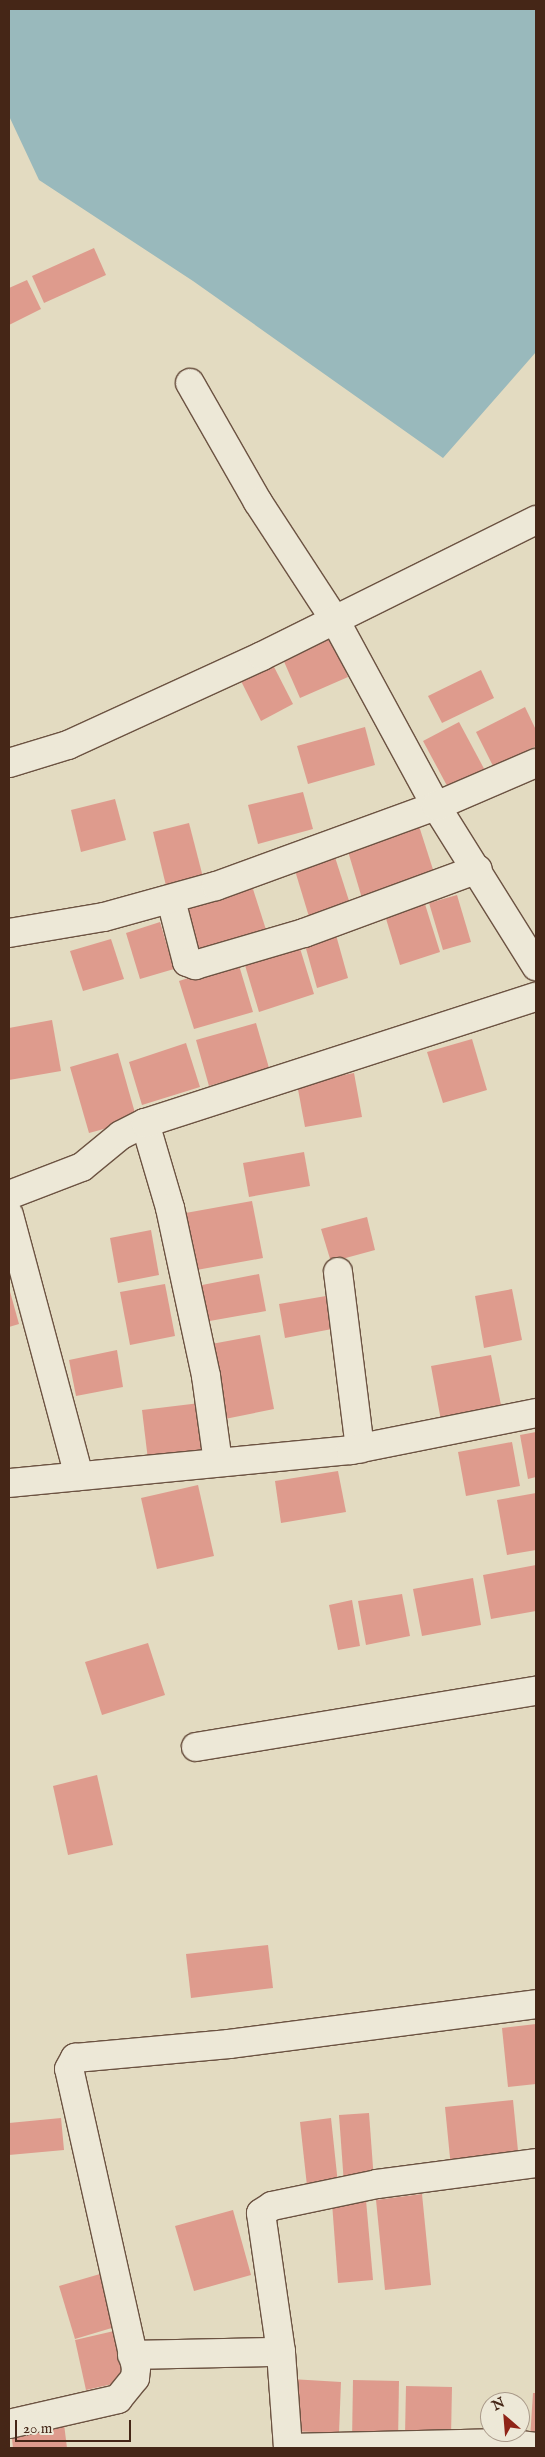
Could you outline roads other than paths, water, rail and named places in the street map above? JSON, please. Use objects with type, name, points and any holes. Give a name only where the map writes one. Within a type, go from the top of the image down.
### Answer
[{"type":"street","points":[[190,383],[258,502],[335,620],[436,806],[478,870],[536,966]]},
{"type":"street","points":[[9,763],[68,745],[335,620],[536,520]]},
{"type":"street","points":[[9,933],[104,917],[171,900],[436,806],[536,763]]},
{"type":"street","points":[[171,900],[187,962],[195,965],[304,933],[478,870]]},
{"type":"street","points":[[9,1195],[82,1167],[121,1135],[145,1123],[536,997]]},
{"type":"street","points":[[145,1123],[170,1208],[200,1348],[218,1462]]},
{"type":"street","points":[[9,1215],[79,1476]]},
{"type":"street","points":[[338,1272],[360,1449]]},
{"type":"street","points":[[9,1483],[360,1449],[536,1413]]},
{"type":"street","points":[[196,1747],[536,1691]]},
{"type":"street","points":[[9,2424],[118,2399],[135,2378],[132,2355],[69,2068],[75,2058],[229,2044],[536,2004]]},
{"type":"street","points":[[536,2163],[377,2184],[265,2209],[261,2219],[281,2352],[288,2448],[504,2443],[536,2447]]},
{"type":"street","points":[[132,2355],[281,2352]]},
{"type":"water","points":[[9,9],[536,9],[536,352],[443,458],[193,281],[39,180],[9,116]]}]
